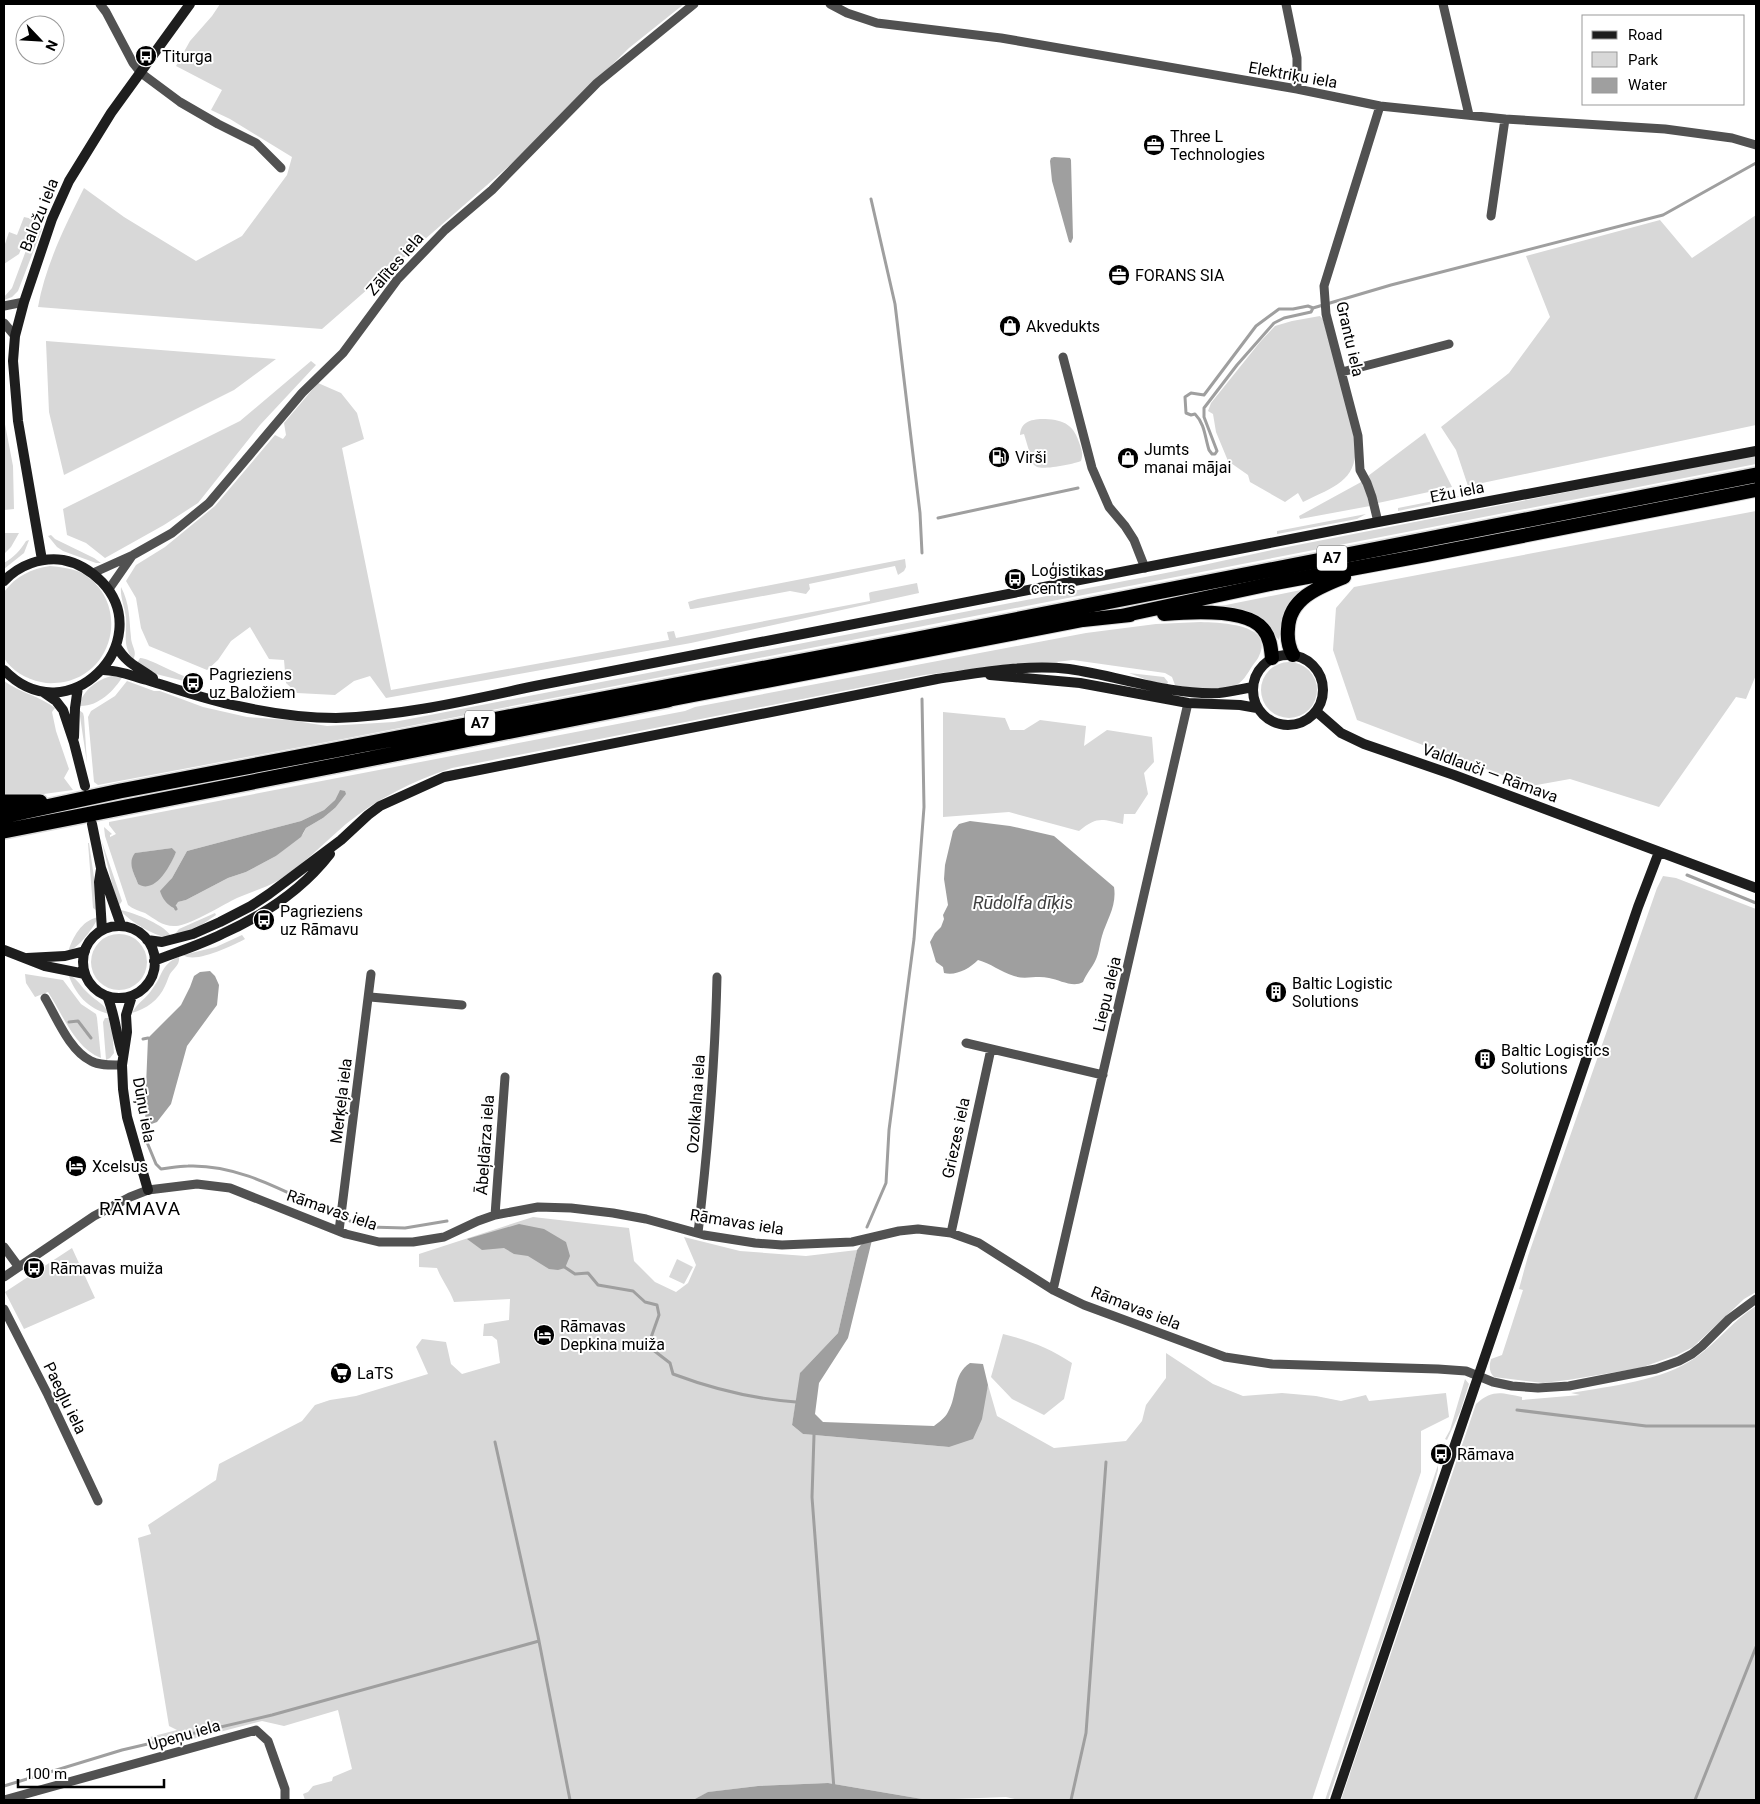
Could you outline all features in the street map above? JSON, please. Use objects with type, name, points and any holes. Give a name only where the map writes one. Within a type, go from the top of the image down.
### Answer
[{"type":"highway","name":"A7","points":[[4,816],[120,791],[907,641],[1756,475]]},
{"type":"highway","name":"A7","points":[[4,831],[1083,620],[1121,616],[1276,583],[1756,490]]},
{"type":"highway","points":[[1293,655],[1287,642],[1288,624],[1291,613],[1298,604],[1313,590],[1322,585],[1375,564]]},
{"type":"highway","points":[[1121,616],[1188,613],[1222,614],[1251,620],[1262,627],[1270,640],[1272,658]]},
{"type":"highway","points":[[4,802],[40,802],[53,806]]},
{"type":"main road","name":"Baložu iela","points":[[42,560],[18,421],[13,361],[15,336],[24,302],[52,219],[69,181],[111,114],[190,4]]},
{"type":"main road","name":"Ežu iela","points":[[159,683],[236,706],[303,716],[336,718],[398,713],[1378,522],[1756,451]]},
{"type":"main road","points":[[4,580],[20,568],[42,560],[56,559],[69,561],[93,573],[108,589],[116,606],[118,619],[116,646],[103,670],[78,687],[61,691],[42,691],[27,687],[12,678],[4,670]]},
{"type":"main road","points":[[116,646],[122,657],[132,666],[159,683]]},
{"type":"main road","points":[[1282,655],[1293,655],[1311,663],[1320,674],[1324,691],[1322,702],[1309,719],[1289,726],[1278,725],[1268,720],[1257,708],[1252,687],[1258,672],[1264,664],[1272,658],[1282,655]]},
{"type":"main road","points":[[147,940],[162,942],[175,940],[220,922],[269,894],[341,840],[380,806],[444,777],[927,681],[1005,669],[1054,668],[1110,676],[1169,690],[1191,692],[1219,692],[1252,687]]},
{"type":"main road","points":[[103,670],[128,673],[159,683]]},
{"type":"main road","points":[[980,673],[1105,687],[1188,704],[1240,705],[1257,708]]},
{"type":"main road","points":[[74,743],[78,687]]},
{"type":"main road","points":[[42,691],[56,701],[63,710],[85,786]]},
{"type":"main road","name":"Valdlauči — Rāmava","points":[[1316,712],[1341,733],[1364,744],[1463,778],[1756,888]]},
{"type":"main road","points":[[92,824],[101,868],[121,925]]},
{"type":"main road","points":[[154,961],[222,934],[265,910],[299,885],[341,840]]},
{"type":"main road","points":[[1335,1800],[1513,1270],[1634,917],[1659,852]]},
{"type":"main road","points":[[101,868],[99,882],[102,930]]},
{"type":"main road","points":[[121,925],[140,933],[147,940],[152,950],[153,972],[141,990],[132,996],[123,997],[106,996],[95,990],[85,974],[83,963],[85,951],[92,939],[102,930],[121,925]]},
{"type":"main road","points":[[4,950],[45,966],[85,974]]},
{"type":"main road","points":[[26,958],[65,956],[85,951]]},
{"type":"main road","name":"Dūņu iela","points":[[106,996],[114,1015],[122,1061],[127,1117],[148,1190]]},
{"type":"main road","name":"Dūņu iela","points":[[122,1061],[127,1032],[126,1015],[132,996]]},
{"type":"street","points":[[100,4],[133,63],[141,73],[180,102],[256,143],[281,168]]},
{"type":"street","name":"Zālītes iela","points":[[93,573],[133,556],[172,533],[209,503],[302,392],[343,353],[398,280],[445,230],[492,190],[598,83],[694,4]]},
{"type":"street","name":"Elektriķu iela","points":[[830,4],[847,13],[878,23],[1001,38],[1297,89],[1380,106],[1504,119],[1665,130],[1732,138],[1756,145]]},
{"type":"street","points":[[1286,4],[1297,58],[1297,89]]},
{"type":"street","points":[[1443,4],[1469,115]]},
{"type":"street","name":"Grantu iela","points":[[1378,522],[1368,483],[1360,470],[1358,436],[1326,314],[1324,286],[1380,106]]},
{"type":"street","points":[[1491,216],[1504,119]]},
{"type":"street","points":[[4,306],[24,302]]},
{"type":"street","points":[[4,324],[15,336]]},
{"type":"street","points":[[1342,372],[1449,344]]},
{"type":"street","points":[[1063,357],[1092,468],[1109,507],[1134,540],[1145,568]]},
{"type":"street","name":"Zālītes iela","points":[[108,589],[133,556]]},
{"type":"street","name":"Liepu aleja","points":[[1053,1290],[1188,704]]},
{"type":"street","name":"Merķeļa iela","points":[[340,1231],[370,997],[371,974]]},
{"type":"street","name":"Ozolkalna iela","points":[[698,1233],[716,1039],[717,977]]},
{"type":"street","points":[[370,997],[462,1005]]},
{"type":"street","name":"Dūņu iela","points":[[45,998],[71,1042],[82,1055],[99,1064],[122,1061]]},
{"type":"street","points":[[966,1043],[1103,1075]]},
{"type":"street","name":"Griezes iela","points":[[950,1233],[991,1049]]},
{"type":"street","name":"Ābeļdārza iela","points":[[495,1215],[505,1077]]},
{"type":"street","name":"Rāmavas iela","points":[[4,1277],[94,1216],[148,1190],[197,1184],[230,1188],[340,1231],[379,1242],[412,1242],[444,1236],[478,1220],[538,1207],[613,1212],[698,1233],[755,1243],[782,1245],[852,1242],[899,1231],[918,1229],[950,1233],[979,1243],[1053,1290],[1084,1305],[1225,1357],[1272,1364],[1438,1369],[1466,1372],[1512,1386],[1538,1388],[1569,1386],[1656,1369],[1679,1361],[1702,1346],[1729,1319],[1756,1299]]},
{"type":"street","points":[[4,1247],[18,1266]]},
{"type":"street","name":"Paegļu iela","points":[[4,1309],[48,1395],[98,1500]]},
{"type":"street","name":"Upeņu iela","points":[[4,1800],[256,1730],[268,1741],[285,1789],[285,1800]]},
{"type":"green space","points":[[220,4],[684,4],[629,48],[518,158],[322,329],[38,307],[51,261],[84,188],[124,217],[196,261],[242,236],[287,175],[292,157],[230,119],[211,110],[222,90],[176,66],[190,41]]},
{"type":"green space","points":[[1756,215],[1756,425],[1468,486],[1456,450],[1441,427],[1509,373],[1550,317],[1526,256],[1660,220],[1692,258]]},
{"type":"green space","points":[[24,217],[33,219],[19,254],[4,264],[4,247],[9,232],[17,235]]},
{"type":"green space","points":[[37,221],[42,229],[18,291],[12,297],[4,300],[4,297],[12,288]]},
{"type":"green space","points":[[1320,316],[1323,319],[1355,436],[1356,451],[1354,462],[1350,472],[1344,479],[1327,491],[1303,502],[1298,493],[1285,502],[1250,482],[1248,475],[1228,461],[1216,432],[1213,414],[1208,411],[1211,403],[1275,326]]},
{"type":"green space","points":[[46,341],[276,359],[234,390],[64,475],[49,412]]},
{"type":"green space","points":[[311,361],[316,365],[260,425],[198,503],[164,525],[105,558],[86,543],[67,535],[63,509],[240,421]]},
{"type":"green space","points":[[318,383],[341,393],[357,413],[364,439],[342,448],[391,690],[669,640],[667,632],[674,631],[676,638],[870,601],[869,593],[871,592],[917,583],[919,593],[691,643],[386,698],[370,676],[354,681],[335,695],[297,693],[286,683],[284,660],[269,659],[250,627],[231,641],[218,660],[207,670],[149,646],[141,628],[136,598],[126,581],[136,565],[165,547],[215,506],[275,435],[283,439],[286,435],[284,423]]},
{"type":"green space","points":[[4,419],[13,466],[14,509],[4,510]]},
{"type":"green space","points":[[1045,419],[1063,422],[1072,428],[1081,447],[1081,461],[1046,468],[1037,467],[1032,463],[1029,458],[1038,455],[1038,452],[1030,454],[1024,434],[1020,435],[1021,430],[1028,422]]},
{"type":"green space","points":[[1425,433],[1452,487],[1378,503],[1368,476]]},
{"type":"green space","points":[[1756,455],[1756,464],[348,738],[98,785],[94,782],[88,717],[91,711],[115,696],[127,681],[203,707],[247,717],[289,720],[327,726],[394,722],[1176,571],[1272,550]]},
{"type":"green space","points":[[1363,481],[1370,506],[1300,519],[1299,516]]},
{"type":"green space","points":[[1459,496],[1456,499],[1398,511],[1398,508]]},
{"type":"green space","points":[[1756,511],[1756,675],[1746,699],[1736,697],[1659,807],[1570,779],[1531,786],[1357,720],[1333,650],[1336,608],[1354,587]]},
{"type":"green space","points":[[1366,514],[1357,519],[1277,534],[1277,531]]},
{"type":"green space","points":[[4,533],[19,533],[11,547],[4,554]]},
{"type":"green space","points":[[51,535],[55,539],[101,563],[96,563],[63,551],[48,536]]},
{"type":"green space","points":[[29,540],[24,553],[4,569],[4,563],[14,556],[26,541]]},
{"type":"green space","points":[[905,559],[906,567],[898,575],[895,566],[809,584],[810,589],[806,594],[790,591],[692,609],[690,609],[688,602],[698,599]]},
{"type":"green space","points":[[50,566],[80,572],[96,584],[106,599],[111,615],[111,633],[106,649],[96,664],[82,675],[64,682],[47,683],[25,677],[15,671],[4,658],[4,592],[24,574]]},
{"type":"green space","points":[[121,587],[129,612],[131,640],[135,651],[133,660],[126,644],[126,618]]},
{"type":"green space","points":[[1302,590],[1282,625],[1279,640],[1273,633],[1201,610]]},
{"type":"green space","points":[[1201,622],[1231,624],[1243,627],[1259,637],[1262,645],[1259,657],[1239,683],[1232,687],[1218,689],[1175,685],[1172,677],[1165,673],[1073,660],[1030,665],[996,666],[924,675],[452,768],[383,798],[346,824],[279,880],[237,898],[196,919],[176,926],[163,924],[128,905],[105,836],[104,827],[112,834],[110,837],[116,834],[109,825],[109,822],[685,711],[695,707],[1086,633],[1156,624]],"holes":[[[340,790],[335,808],[306,828],[303,834],[276,856],[186,900],[178,902],[165,887],[187,851],[301,821],[324,810],[335,800]],[[172,848],[176,852],[168,868],[138,884],[133,872],[133,856],[136,853]]]},
{"type":"green space","points":[[140,658],[149,660],[189,678],[188,682],[156,674],[137,663]]},
{"type":"green space","points":[[1283,662],[1295,662],[1305,666],[1313,674],[1317,690],[1313,706],[1305,714],[1295,718],[1283,718],[1273,714],[1265,706],[1261,696],[1261,684],[1265,674],[1273,666]]},
{"type":"green space","points":[[1129,673],[1164,677],[1168,682],[1167,685]]},
{"type":"green space","points":[[117,675],[123,676],[105,697],[93,704],[79,706],[88,689],[104,678]]},
{"type":"green space","points":[[4,681],[55,708],[52,712],[56,731],[69,769],[64,778],[73,790],[22,797],[4,796]]},
{"type":"green space","points":[[79,710],[83,713],[84,717],[87,763]]},
{"type":"green space","points":[[943,712],[1005,718],[1010,730],[1024,730],[1040,720],[1086,726],[1084,746],[1107,730],[1152,737],[1154,762],[1144,773],[1148,794],[1135,814],[1124,814],[1123,824],[1100,820],[1091,823],[1079,831],[1009,812],[943,817]]},
{"type":"green space","points":[[101,839],[122,901],[118,907]]},
{"type":"green space","points":[[89,843],[99,912],[93,908]]},
{"type":"green space","points":[[1663,876],[1676,878],[1756,909],[1756,1292],[1744,1299],[1693,1347],[1677,1355],[1640,1368],[1543,1383],[1494,1377],[1490,1369],[1491,1359],[1502,1355],[1523,1290],[1519,1289],[1528,1256],[1657,888]]},
{"type":"green space","points":[[120,910],[157,924],[169,933],[172,938],[159,935],[144,928]]},
{"type":"green space","points":[[215,913],[216,915],[194,930],[175,934],[179,929]]},
{"type":"green space","points":[[98,917],[86,937],[68,952],[78,930],[87,922]]},
{"type":"green space","points":[[113,934],[125,934],[135,938],[143,946],[147,962],[143,978],[135,986],[125,990],[113,990],[103,986],[95,978],[91,968],[91,956],[95,946],[103,938]]},
{"type":"green space","points":[[242,935],[245,939],[214,953],[196,957],[183,955],[216,947]]},
{"type":"green space","points":[[179,957],[178,964],[170,974],[156,1000],[132,1013],[151,992],[166,966]]},
{"type":"green space","points":[[25,974],[63,980],[81,1004],[96,1014],[101,1058],[84,1047],[77,1039],[48,992],[35,997],[26,983]]},
{"type":"green space","points":[[68,974],[103,1005],[109,1014],[94,1008],[83,1000]]},
{"type":"green space","points":[[105,1018],[111,1018],[114,1053],[106,1060],[103,1022]]},
{"type":"green space","points":[[533,1217],[629,1228],[634,1261],[655,1282],[676,1292],[688,1283],[696,1265],[684,1237],[740,1251],[806,1256],[857,1250],[838,1333],[801,1372],[792,1425],[803,1434],[949,1447],[984,1400],[988,1385],[997,1416],[1054,1448],[1126,1441],[1142,1421],[1146,1405],[1166,1378],[1166,1353],[1213,1384],[1243,1396],[1282,1393],[1316,1396],[1341,1401],[1366,1395],[1369,1401],[1446,1393],[1449,1417],[1421,1431],[1421,1472],[1312,1800],[1019,1800],[1006,1797],[928,1800],[828,1783],[758,1786],[709,1792],[693,1800],[305,1800],[303,1794],[308,1792],[313,1786],[332,1781],[333,1777],[352,1769],[338,1710],[284,1726],[262,1721],[158,1748],[150,1737],[177,1730],[169,1726],[138,1538],[151,1534],[148,1525],[216,1480],[219,1464],[302,1421],[315,1405],[330,1400],[356,1396],[428,1374],[416,1347],[422,1339],[446,1342],[451,1364],[462,1374],[500,1363],[497,1340],[492,1336],[483,1336],[484,1324],[509,1320],[510,1299],[454,1302],[437,1268],[419,1267],[419,1254]]},
{"type":"green space","points":[[72,1248],[95,1298],[24,1329],[5,1292]]},
{"type":"green space","points":[[677,1259],[693,1267],[684,1284],[669,1277]]},
{"type":"green space","points":[[1756,1306],[1756,1800],[1341,1800],[1476,1404],[1487,1396],[1498,1393],[1522,1397],[1522,1400],[1580,1395],[1571,1393],[1619,1385],[1667,1372],[1695,1358]]},
{"type":"green space","points":[[1003,1334],[1039,1345],[1072,1363],[1064,1399],[1044,1415],[1012,1399],[991,1377]]},
{"type":"green space","points":[[1465,1379],[1469,1384],[1460,1412],[1447,1440],[1445,1439],[1450,1430]]},
{"type":"green space","points":[[1438,1465],[1429,1504],[1328,1800],[1325,1800]]},
{"type":"water","points":[[1054,157],[1070,158],[1071,160],[1073,238],[1071,243],[1069,242],[1052,181],[1050,161]]},
{"type":"water","points":[[340,790],[345,791],[346,794],[335,808],[306,828],[301,837],[276,856],[246,872],[228,878],[186,900],[178,902],[174,908],[163,899],[160,891],[172,878],[187,851],[301,821],[324,810],[335,800]]},
{"type":"water","name":"Rūdolfa dīķis","points":[[970,821],[1010,826],[1054,836],[1114,887],[1113,906],[1102,936],[1098,955],[1083,982],[1071,984],[1045,977],[1018,977],[978,960],[962,971],[949,974],[944,973],[943,967],[936,962],[930,942],[941,927],[944,919],[943,915],[948,905],[944,879],[945,865],[953,831],[959,824]]},
{"type":"water","points":[[172,848],[176,852],[162,877],[150,885],[138,884],[131,864],[135,853]]},
{"type":"water","points":[[210,971],[215,976],[219,985],[217,1005],[187,1046],[171,1104],[157,1122],[146,1126],[148,1038],[181,1005],[194,976],[200,972]]},
{"type":"water","points":[[519,1224],[544,1229],[566,1242],[570,1256],[565,1268],[558,1270],[549,1269],[528,1256],[514,1254],[504,1248],[482,1250],[467,1239]]},
{"type":"water","points":[[872,1240],[848,1338],[819,1383],[815,1414],[823,1422],[934,1426],[944,1418],[951,1406],[960,1373],[970,1363],[983,1364],[988,1385],[982,1419],[973,1439],[949,1447],[803,1434],[792,1425],[800,1373],[838,1333],[857,1250],[864,1241]]},
{"type":"water","points":[[828,1783],[928,1800],[693,1800],[708,1792],[758,1786]]},
{"type":"waterway","points":[[1313,308],[1308,306],[1279,309],[1256,326],[1204,395],[1191,393],[1185,397],[1186,413],[1195,414],[1198,418],[1212,454],[1215,454],[1217,451],[1204,417],[1204,408],[1237,365],[1274,323],[1284,318],[1311,312],[1313,308],[1391,285],[1663,215],[1756,163]]},
{"type":"waterway","points":[[871,199],[895,304],[920,513],[922,553]]},
{"type":"waterway","points":[[938,518],[1078,488]]},
{"type":"waterway","points":[[867,1227],[886,1183],[889,1130],[914,939],[924,807],[922,699]]},
{"type":"waterway","points":[[1687,875],[1756,903]]},
{"type":"waterway","points":[[69,1022],[78,1021],[91,1038]]},
{"type":"waterway","points":[[143,1039],[148,1038]]},
{"type":"waterway","points":[[146,1126],[144,1135],[156,1164],[161,1169],[188,1166],[207,1167],[243,1174],[329,1212]]},
{"type":"waterway","points":[[350,1221],[369,1227],[405,1228],[447,1221]]},
{"type":"waterway","points":[[563,1266],[575,1274],[588,1273],[598,1285],[633,1291],[645,1302],[657,1305],[659,1315],[648,1346],[670,1363],[673,1374],[733,1392],[796,1402]]},
{"type":"waterway","points":[[1517,1410],[1646,1426],[1756,1426]]},
{"type":"waterway","points":[[814,1435],[812,1497],[834,1789]]},
{"type":"waterway","points":[[495,1442],[538,1636],[570,1800]]},
{"type":"waterway","points":[[1071,1800],[1086,1733],[1106,1462]]},
{"type":"waterway","points":[[4,1786],[122,1750],[272,1715],[539,1641]]},
{"type":"waterway","points":[[1695,1800],[1756,1647]]},
{"type":"place","name":"Titurga","points":[[146,56]]},
{"type":"place","name":"Three L Technologies","points":[[1154,145]]},
{"type":"place","name":"FORANS SIA","points":[[1119,275]]},
{"type":"place","name":"Akvedukts","points":[[1010,326]]},
{"type":"place","name":"Virši","points":[[999,457]]},
{"type":"place","name":"Jumts manai mājai","points":[[1128,458]]},
{"type":"place","name":"Loģistikas centrs","points":[[1015,579]]},
{"type":"place","name":"Pagrieziens uz Baložiem","points":[[193,683]]},
{"type":"place","name":"Pagrieziens uz Rāmavu","points":[[264,920]]},
{"type":"place","name":"Baltic Logistic Solutions","points":[[1276,992]]},
{"type":"place","name":"Baltic Logistics Solutions","points":[[1485,1059]]},
{"type":"place","name":"Xcelsus","points":[[76,1166]]},
{"type":"place","name":"Rāmavas muiža","points":[[34,1268]]},
{"type":"place","name":"Rāmavas Depkina muiža","points":[[544,1335]]},
{"type":"place","name":"LaTS","points":[[341,1373]]},
{"type":"place","name":"Rāmava","points":[[1441,1454]]},
{"type":"district","name":"RĀMAVA","points":[[140,1208]]}]
